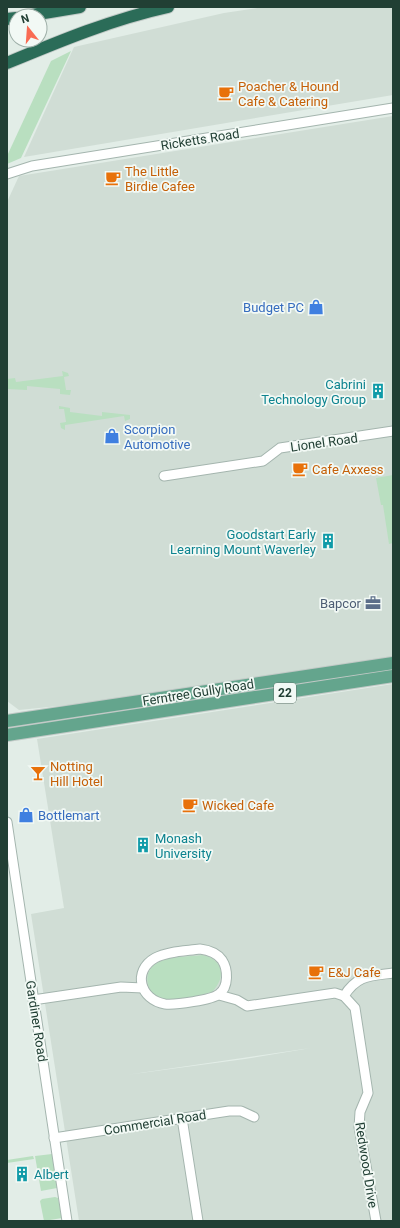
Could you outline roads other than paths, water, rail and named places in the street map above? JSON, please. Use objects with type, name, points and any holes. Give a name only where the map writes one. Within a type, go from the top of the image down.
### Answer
[{"type":"highway","points":[[48,12],[80,7]]},
{"type":"highway","points":[[7,62],[89,30],[168,7]]},
{"type":"main road","name":"Ferntree Gully Road","points":[[7,721],[393,663]]},
{"type":"main road","name":"Ferntree Gully Road","points":[[7,735],[393,676]]},
{"type":"main road","points":[[219,689],[222,702]]},
{"type":"main road","points":[[7,712],[25,719]]},
{"type":"street","name":"Ricketts Road","points":[[7,174],[32,166],[393,108]]},
{"type":"street","name":"Lionel Road","points":[[164,476],[263,461],[280,448],[393,432]]},
{"type":"street","name":"Gardiner Road","points":[[7,822],[67,1221]]},
{"type":"street","points":[[219,995],[225,983],[226,976],[222,960],[209,951],[200,949],[155,958],[148,963],[142,978],[143,988],[152,999],[168,1004],[206,999],[219,995],[237,1000],[247,1006],[254,1006],[335,993],[344,996],[354,982],[360,979],[393,973]]},
{"type":"street","points":[[121,987],[142,978]]},
{"type":"street","points":[[225,983],[237,1000]]},
{"type":"street","points":[[33,1000],[121,987],[143,988]]},
{"type":"street","name":"Redwood Drive","points":[[344,996],[355,1008],[368,1093],[360,1112],[359,1127],[376,1221]]},
{"type":"street","name":"Commercial Road","points":[[54,1138],[234,1110],[247,1113],[254,1117]]},
{"type":"street","points":[[182,1118],[198,1221]]},
{"type":"place","name":"Poacher & Hound Cafe & Catering","points":[[226,93]]},
{"type":"place","name":"The Little Birdie Cafee","points":[[113,178]]},
{"type":"place","name":"Budget PC","points":[[316,307]]},
{"type":"place","name":"Cabrini Technology Group","points":[[378,391]]},
{"type":"place","name":"Scorpion Automotive","points":[[112,436]]},
{"type":"place","name":"Cafe Axxess","points":[[300,469]]},
{"type":"place","name":"Goodstart Early Learning Mount Waverley","points":[[328,541]]},
{"type":"place","name":"Bapcor","points":[[373,603]]},
{"type":"place","name":"Notting Hill Hotel","points":[[38,773]]},
{"type":"place","name":"Wicked Cafe","points":[[190,805]]},
{"type":"place","name":"Bottlemart","points":[[26,815]]},
{"type":"place","name":"Monash University","points":[[143,845]]},
{"type":"place","name":"E&J Cafe","points":[[316,972]]},
{"type":"place","name":"Albert","points":[[22,1174]]}]
